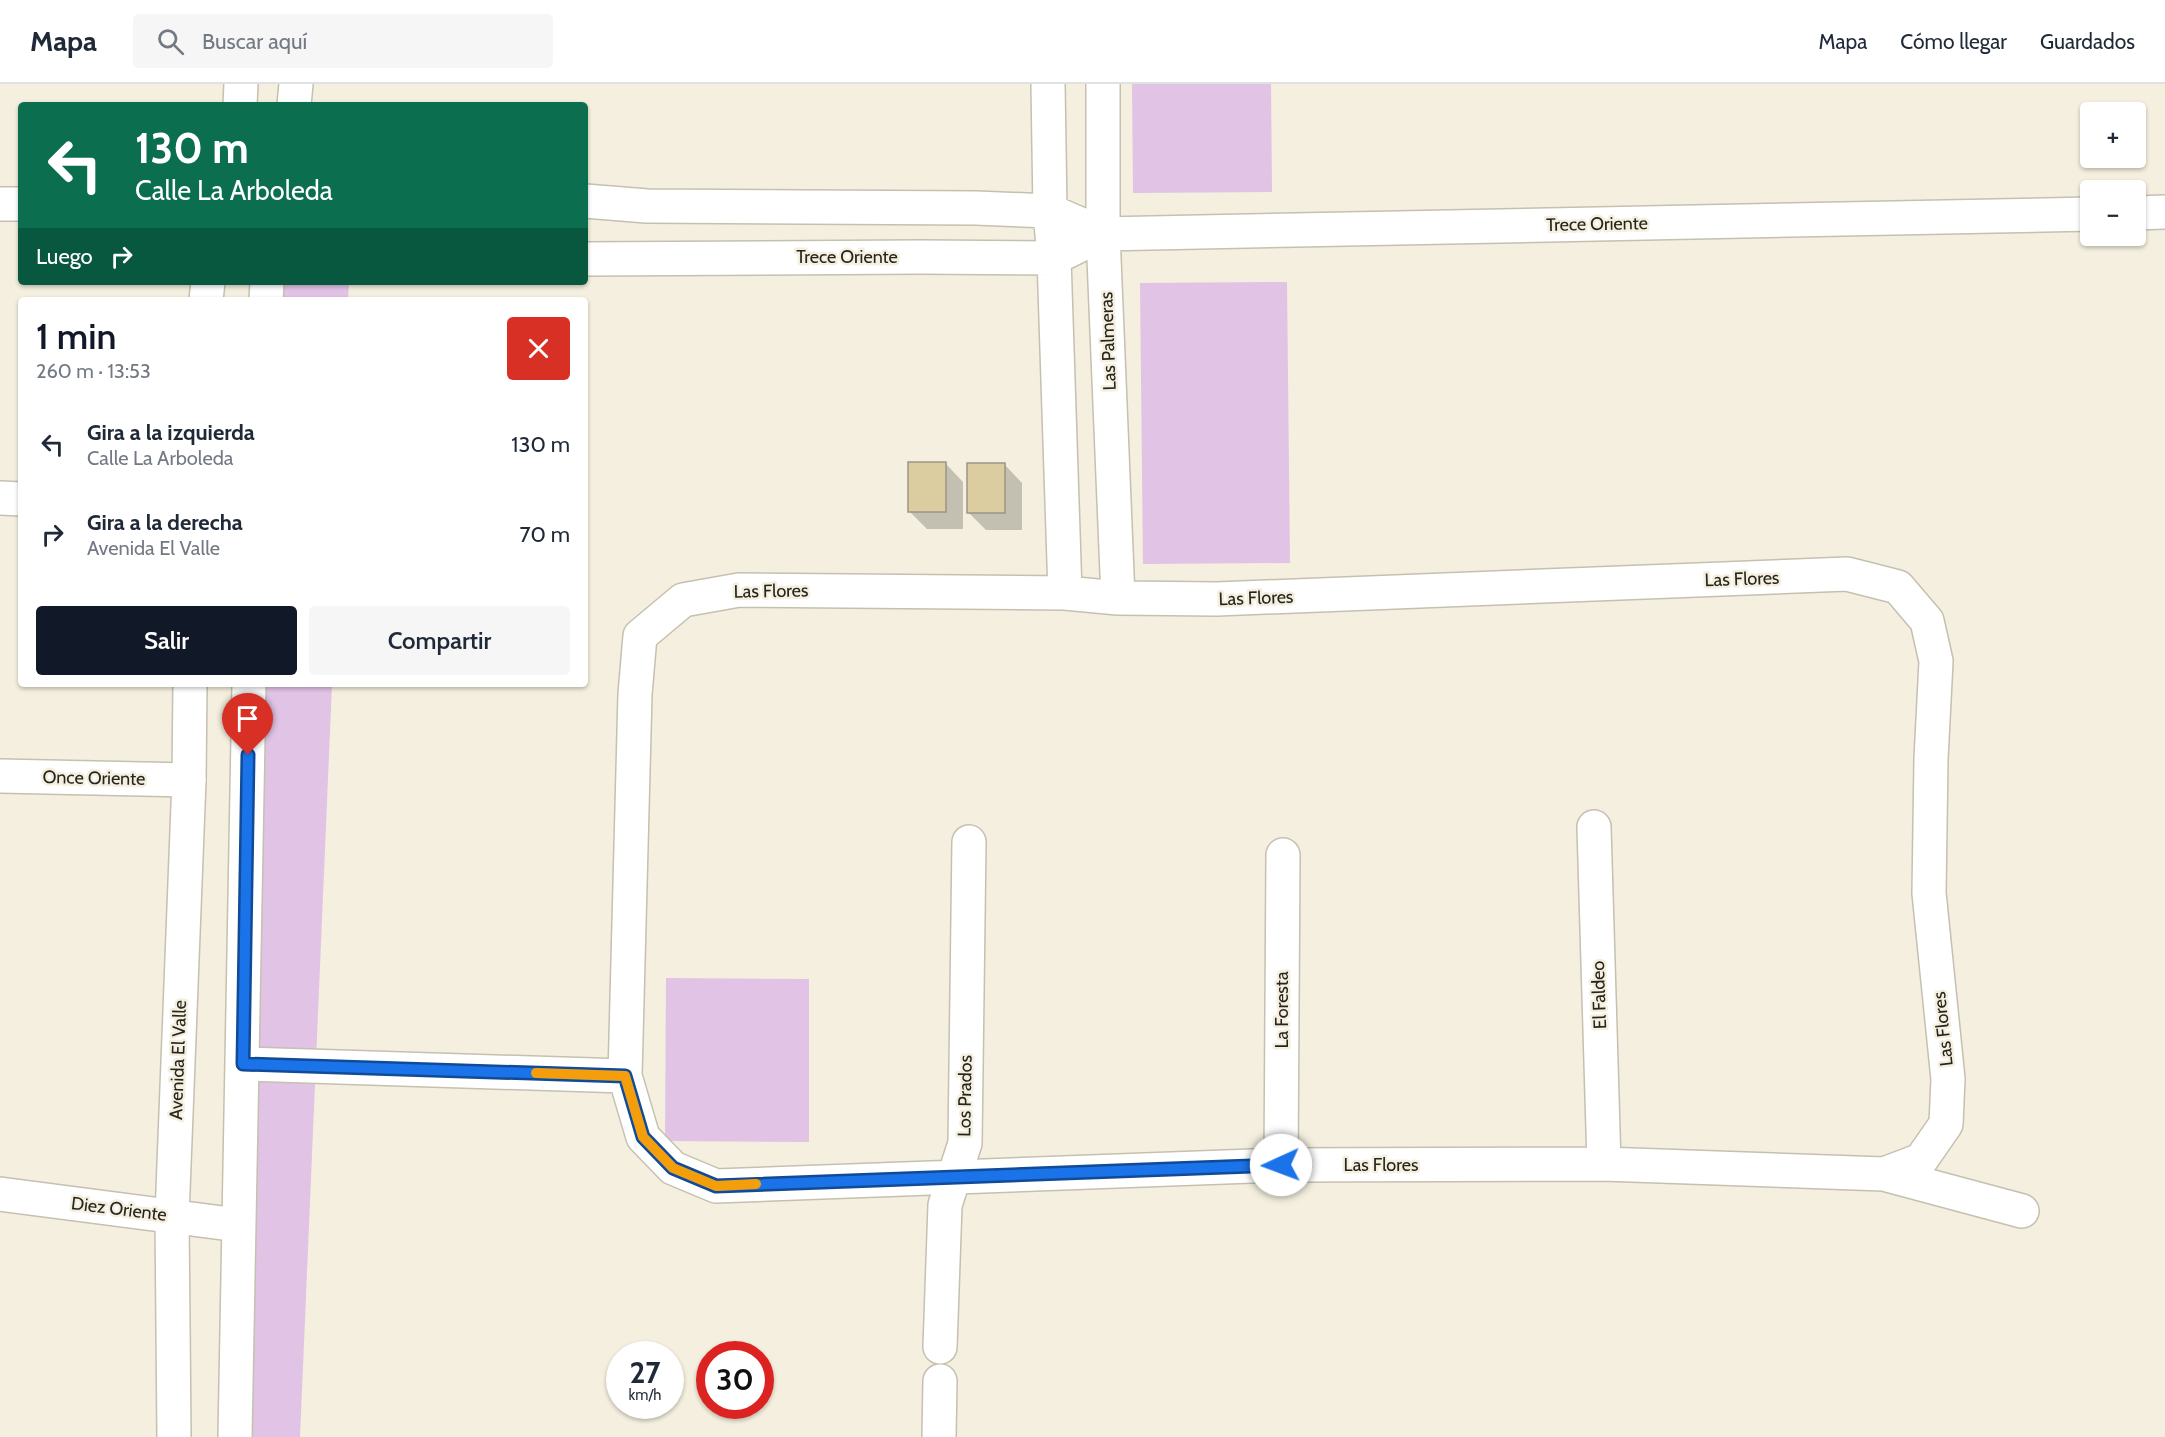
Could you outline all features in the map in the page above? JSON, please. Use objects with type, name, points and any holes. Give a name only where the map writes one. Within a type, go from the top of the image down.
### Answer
[{"type":"street","points":[[240,102],[241,84]]},
{"type":"street","points":[[294,102],[296,84]]},
{"type":"street","points":[[1048,84],[1050,211],[1054,258],[1065,592]]},
{"type":"street","name":"Las Palmeras","points":[[1103,84],[1103,234],[1118,597]]},
{"type":"street","name":"Trece Oriente","points":[[588,201],[647,206],[976,208],[1050,211],[1103,234],[2080,214]]},
{"type":"street","points":[[0,204],[18,204]]},
{"type":"street","points":[[2146,213],[2165,212]]},
{"type":"street","name":"Trece Oriente","points":[[588,259],[920,256],[1054,258],[1103,234]]},
{"type":"street","points":[[0,498],[18,499]]},
{"type":"street","name":"Las Flores","points":[[1884,1174],[1921,1160],[1946,1124],[1948,1079],[1929,893],[1931,759],[1936,662],[1927,621],[1898,587],[1847,574],[1217,599],[1118,597],[1065,592],[739,590],[683,600],[640,636],[635,694],[625,1076],[643,1137],[673,1168],[716,1186],[1281,1165],[1604,1164],[1884,1174],[2022,1211]]},
{"type":"street","name":"Avenida El Valle","points":[[174,1437],[172,1216],[189,780],[190,687]]},
{"type":"street","points":[[235,1437],[249,687]]},
{"type":"street","name":"Once Oriente","points":[[0,776],[189,780]]},
{"type":"street","name":"El Faldeo","points":[[1594,827],[1604,1164]]},
{"type":"street","name":"Los Prados","points":[[940,1347],[945,1205],[965,1143],[969,842]]},
{"type":"street","name":"La Foresta","points":[[1281,1165],[1283,855]]},
{"type":"street","points":[[243,1064],[625,1076]]},
{"type":"street","name":"Diez Oriente","points":[[0,1194],[238,1226]]},
{"type":"street","points":[[939,1437],[940,1381]]},
{"type":"shaded area","points":[[1132,84],[1271,84],[1272,192],[1133,193]]},
{"type":"shaded area","points":[[1287,282],[1290,563],[1143,564],[1140,283]]},
{"type":"shaded area","points":[[282,285],[349,285],[348,297],[281,297]]},
{"type":"shaded area","points":[[262,687],[332,687],[300,1437],[235,1437]]},
{"type":"shaded area","points":[[666,978],[809,979],[809,1142],[665,1141]]},
{"type":"building","points":[[908,462],[946,462],[946,512],[908,512]]},
{"type":"building","points":[[967,463],[1005,463],[1005,513],[967,513]]},
{"type":"slow traffic","points":[[536,1073],[625,1076],[643,1137],[673,1168],[716,1186],[756,1184]]},
{"type":"route","points":[[248,755],[243,1064],[625,1076],[643,1137],[673,1168],[716,1186],[1281,1165]]}]
